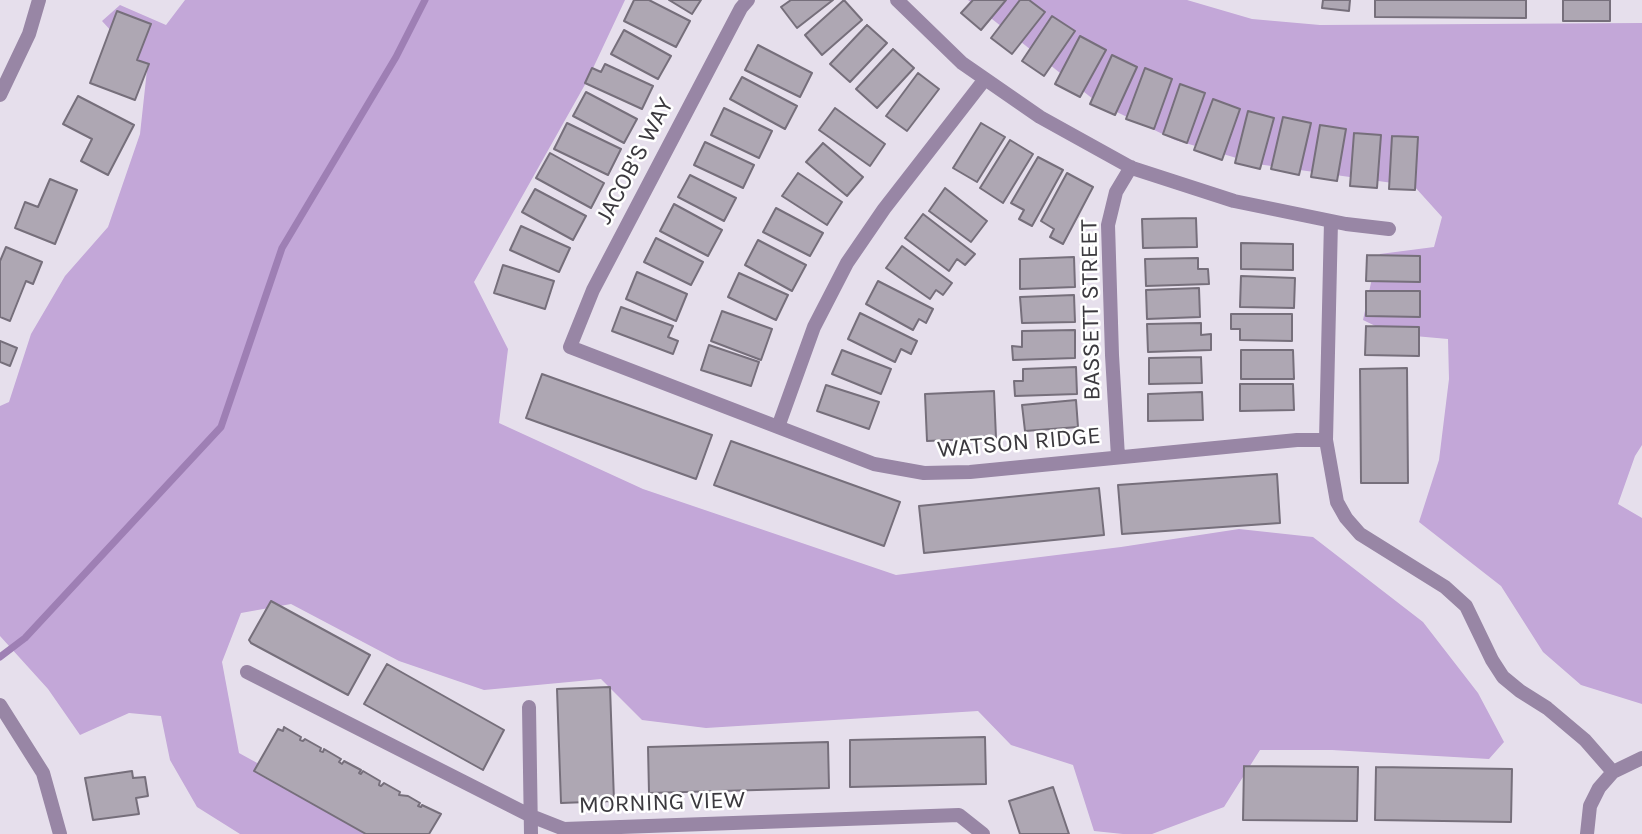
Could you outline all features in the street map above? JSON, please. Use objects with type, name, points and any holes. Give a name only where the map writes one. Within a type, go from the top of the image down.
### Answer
[{"type":"street","points":[[0,95],[29,34],[39,0]]},
{"type":"street","name":"JACOB'S WAY","points":[[570,347],[593,290],[741,8],[748,0]]},
{"type":"street","points":[[897,0],[962,63],[1040,117],[1131,167],[1234,201],[1331,221],[1389,229]]},
{"type":"street","points":[[778,427],[814,327],[847,264],[884,209],[985,79]]},
{"type":"street","name":"BASSETT STREET","points":[[1118,457],[1108,225],[1116,192],[1131,167]]},
{"type":"street","points":[[1331,221],[1326,440],[1337,502],[1360,534],[1445,587],[1466,606],[1503,677],[1547,708],[1585,740],[1613,772]]},
{"type":"street","name":"WATSON RIDGE","points":[[570,347],[874,464],[924,473],[970,472],[1297,440],[1326,440]]},
{"type":"street","name":"MORNING VIEW","points":[[247,672],[531,816],[564,829],[762,828],[959,815],[983,834]]},
{"type":"street","points":[[0,705],[43,773],[60,834]]},
{"type":"street","points":[[529,707],[531,834]]},
{"type":"street","points":[[1587,834],[1590,806],[1599,788],[1613,772],[1635,759],[1642,758]]},
{"type":"shaded area","points":[[185,0],[625,0],[587,81],[474,282],[508,349],[499,423],[643,489],[896,575],[1121,547],[1239,529],[1313,537],[1423,622],[1478,693],[1504,742],[1489,759],[1332,750],[1260,750],[1224,807],[1152,834],[1094,831],[1073,765],[1011,745],[978,711],[706,728],[642,720],[601,679],[484,690],[399,661],[291,604],[241,613],[222,662],[239,753],[386,834],[240,834],[197,807],[170,760],[161,716],[129,713],[80,735],[48,689],[0,636],[0,406],[9,402],[31,334],[65,276],[108,227],[140,134],[147,70],[102,21],[120,5],[166,25]]},
{"type":"shaded area","points":[[968,0],[1187,0],[1252,19],[1320,25],[1642,23],[1642,445],[1635,456],[1618,504],[1642,518],[1642,704],[1581,685],[1543,652],[1501,586],[1419,522],[1439,460],[1449,379],[1448,339],[1392,334],[1363,320],[1380,254],[1434,247],[1442,217],[1414,186],[1257,164],[1175,140],[1098,103]]},
{"type":"building","points":[[634,0],[649,0],[690,21],[676,47],[624,21]]},
{"type":"building","points":[[669,0],[701,0],[692,14]]},
{"type":"building","points":[[791,0],[833,0],[797,28],[781,7]]},
{"type":"building","points":[[844,0],[862,20],[822,55],[805,35]]},
{"type":"building","points":[[973,0],[1006,0],[981,30],[961,13]]},
{"type":"building","points":[[1020,0],[1029,0],[1045,12],[1012,54],[991,38]]},
{"type":"building","points":[[1323,0],[1350,0],[1349,11],[1322,8]]},
{"type":"building","points":[[1375,0],[1526,0],[1526,18],[1375,17]]},
{"type":"building","points":[[1563,0],[1610,0],[1610,21],[1563,21]]},
{"type":"building","points":[[117,11],[151,24],[137,60],[149,64],[135,100],[90,83]]},
{"type":"building","points":[[1052,16],[1075,31],[1044,76],[1022,61]]},
{"type":"building","points":[[867,25],[887,43],[850,82],[830,64]]},
{"type":"building","points":[[624,30],[671,56],[658,79],[611,54]]},
{"type":"building","points":[[1080,36],[1106,50],[1080,97],[1055,84]]},
{"type":"building","points":[[758,45],[812,73],[800,97],[745,70]]},
{"type":"building","points":[[893,49],[914,68],[877,108],[856,89]]},
{"type":"building","points":[[1112,55],[1137,67],[1115,115],[1090,104]]},
{"type":"building","points":[[605,64],[653,86],[642,109],[585,83],[592,68],[601,72]]},
{"type":"building","points":[[1145,68],[1172,79],[1154,129],[1126,119]]},
{"type":"building","points":[[918,73],[939,89],[907,131],[886,116]]},
{"type":"building","points":[[742,77],[797,106],[785,129],[730,99]]},
{"type":"building","points":[[1180,84],[1205,93],[1187,143],[1163,134]]},
{"type":"building","points":[[586,92],[637,119],[624,143],[573,116]]},
{"type":"building","points":[[78,96],[134,125],[108,175],[81,161],[92,139],[63,124]]},
{"type":"building","points":[[1213,99],[1240,109],[1222,160],[1194,150]]},
{"type":"building","points":[[724,108],[772,131],[759,158],[711,135]]},
{"type":"building","points":[[835,108],[885,144],[870,166],[819,130]]},
{"type":"building","points":[[1248,111],[1274,118],[1260,169],[1235,163]]},
{"type":"building","points":[[1283,117],[1311,123],[1299,175],[1271,169]]},
{"type":"building","points":[[567,123],[621,149],[608,175],[554,149]]},
{"type":"building","points":[[981,123],[1005,137],[977,182],[953,168]]},
{"type":"building","points":[[1320,125],[1346,129],[1337,181],[1311,177]]},
{"type":"building","points":[[1354,133],[1381,135],[1377,188],[1350,186]]},
{"type":"building","points":[[1392,136],[1418,137],[1415,190],[1389,189]]},
{"type":"building","points":[[1010,140],[1033,154],[1003,203],[980,188]]},
{"type":"building","points":[[705,142],[754,165],[743,188],[694,165]]},
{"type":"building","points":[[823,143],[863,177],[847,196],[806,162]]},
{"type":"building","points":[[550,153],[604,183],[591,208],[536,178]]},
{"type":"building","points":[[1038,157],[1063,170],[1032,226],[1019,219],[1024,210],[1011,203]]},
{"type":"building","points":[[798,173],[842,202],[827,225],[782,196]]},
{"type":"building","points":[[1067,173],[1093,187],[1063,244],[1050,237],[1054,229],[1041,221]]},
{"type":"building","points":[[690,175],[736,198],[724,221],[678,197]]},
{"type":"building","points":[[50,179],[77,190],[55,244],[15,228],[25,202],[38,207]]},
{"type":"building","points":[[945,188],[987,221],[971,242],[929,211]]},
{"type":"building","points":[[535,189],[586,216],[573,240],[522,212]]},
{"type":"building","points":[[674,204],[722,230],[708,256],[660,231]]},
{"type":"building","points":[[776,208],[823,233],[810,256],[763,232]]},
{"type":"building","points":[[923,214],[975,254],[965,265],[957,259],[949,271],[905,238]]},
{"type":"building","points":[[1196,218],[1197,247],[1143,248],[1142,219]]},
{"type":"building","points":[[521,226],[570,248],[559,272],[510,250]]},
{"type":"building","points":[[656,238],[703,262],[691,285],[644,262]]},
{"type":"building","points":[[758,240],[806,265],[792,291],[745,265]]},
{"type":"building","points":[[1241,243],[1293,244],[1293,270],[1241,269]]},
{"type":"building","points":[[902,246],[952,283],[943,295],[936,290],[930,299],[886,268]]},
{"type":"building","points":[[6,247],[42,262],[33,284],[26,281],[10,321],[0,317],[0,261]]},
{"type":"building","points":[[1367,255],[1420,256],[1420,282],[1366,281]]},
{"type":"building","points":[[1074,257],[1075,287],[1020,289],[1020,259]]},
{"type":"building","points":[[1198,258],[1198,269],[1208,269],[1209,284],[1146,286],[1145,259]]},
{"type":"building","points":[[503,265],[554,281],[545,309],[494,293]]},
{"type":"building","points":[[637,272],[687,294],[676,321],[626,299]]},
{"type":"building","points":[[739,273],[788,295],[776,320],[728,297]]},
{"type":"building","points":[[1241,276],[1295,278],[1294,308],[1240,307]]},
{"type":"building","points":[[878,281],[933,309],[926,323],[919,319],[913,330],[866,304]]},
{"type":"building","points":[[1199,288],[1200,317],[1147,319],[1146,290]]},
{"type":"building","points":[[1366,291],[1420,291],[1420,317],[1366,316]]},
{"type":"building","points":[[1074,295],[1075,322],[1022,323],[1020,297]]},
{"type":"building","points":[[621,307],[673,326],[668,337],[678,341],[673,354],[612,331]]},
{"type":"building","points":[[722,311],[772,329],[761,360],[711,341]]},
{"type":"building","points":[[860,313],[917,341],[911,354],[901,349],[895,362],[848,339]]},
{"type":"building","points":[[1231,314],[1292,314],[1292,341],[1240,340],[1240,329],[1231,329]]},
{"type":"building","points":[[1201,323],[1201,335],[1211,334],[1211,350],[1148,352],[1147,324]]},
{"type":"building","points":[[1366,326],[1419,327],[1419,356],[1365,355]]},
{"type":"building","points":[[1075,330],[1075,358],[1013,360],[1012,346],[1022,347],[1022,331]]},
{"type":"building","points":[[0,341],[17,348],[10,366],[0,362]]},
{"type":"building","points":[[709,345],[759,362],[751,386],[701,370]]},
{"type":"building","points":[[842,350],[891,369],[881,394],[832,374]]},
{"type":"building","points":[[1241,350],[1293,350],[1294,379],[1241,379]]},
{"type":"building","points":[[1201,357],[1202,383],[1149,384],[1149,358]]},
{"type":"building","points":[[1076,367],[1077,394],[1015,396],[1014,381],[1023,381],[1023,369]]},
{"type":"building","points":[[1407,368],[1408,483],[1361,483],[1360,369]]},
{"type":"building","points":[[542,374],[712,435],[696,479],[526,418]]},
{"type":"building","points":[[1240,384],[1293,384],[1294,410],[1240,411]]},
{"type":"building","points":[[826,385],[879,402],[869,429],[817,411]]},
{"type":"building","points":[[994,391],[996,438],[927,441],[925,394]]},
{"type":"building","points":[[1202,392],[1203,420],[1148,421],[1148,394]]},
{"type":"building","points":[[1076,400],[1078,427],[1025,431],[1022,405]]},
{"type":"building","points":[[731,441],[900,502],[884,546],[714,485]]},
{"type":"building","points":[[1277,474],[1280,523],[1122,534],[1118,485]]},
{"type":"building","points":[[1099,488],[1104,535],[924,553],[919,506]]},
{"type":"building","points":[[271,601],[370,655],[348,695],[251,643],[249,640]]},
{"type":"building","points":[[387,664],[504,730],[483,770],[364,704]]},
{"type":"building","points":[[610,687],[614,801],[561,803],[557,689]]},
{"type":"building","points":[[284,727],[301,737],[300,740],[305,739],[321,748],[320,751],[323,752],[324,749],[341,759],[339,762],[342,764],[344,761],[361,770],[359,773],[363,771],[380,781],[379,785],[384,783],[400,792],[399,795],[408,796],[420,803],[418,806],[422,805],[441,814],[429,834],[366,834],[254,771],[278,729],[283,731]]},
{"type":"building","points":[[985,737],[986,784],[850,787],[850,740]]},
{"type":"building","points":[[828,742],[829,788],[649,793],[648,747]]},
{"type":"building","points":[[1244,766],[1358,767],[1357,821],[1243,820]]},
{"type":"building","points":[[1376,767],[1512,769],[1511,822],[1375,820]]},
{"type":"building","points":[[132,771],[133,778],[145,777],[148,796],[136,798],[139,814],[93,820],[85,778]]},
{"type":"building","points":[[1053,787],[1069,834],[1020,834],[1009,801]]},
{"type":"waterway","points":[[0,657],[25,638],[221,427],[282,248],[396,57],[425,0]]}]
